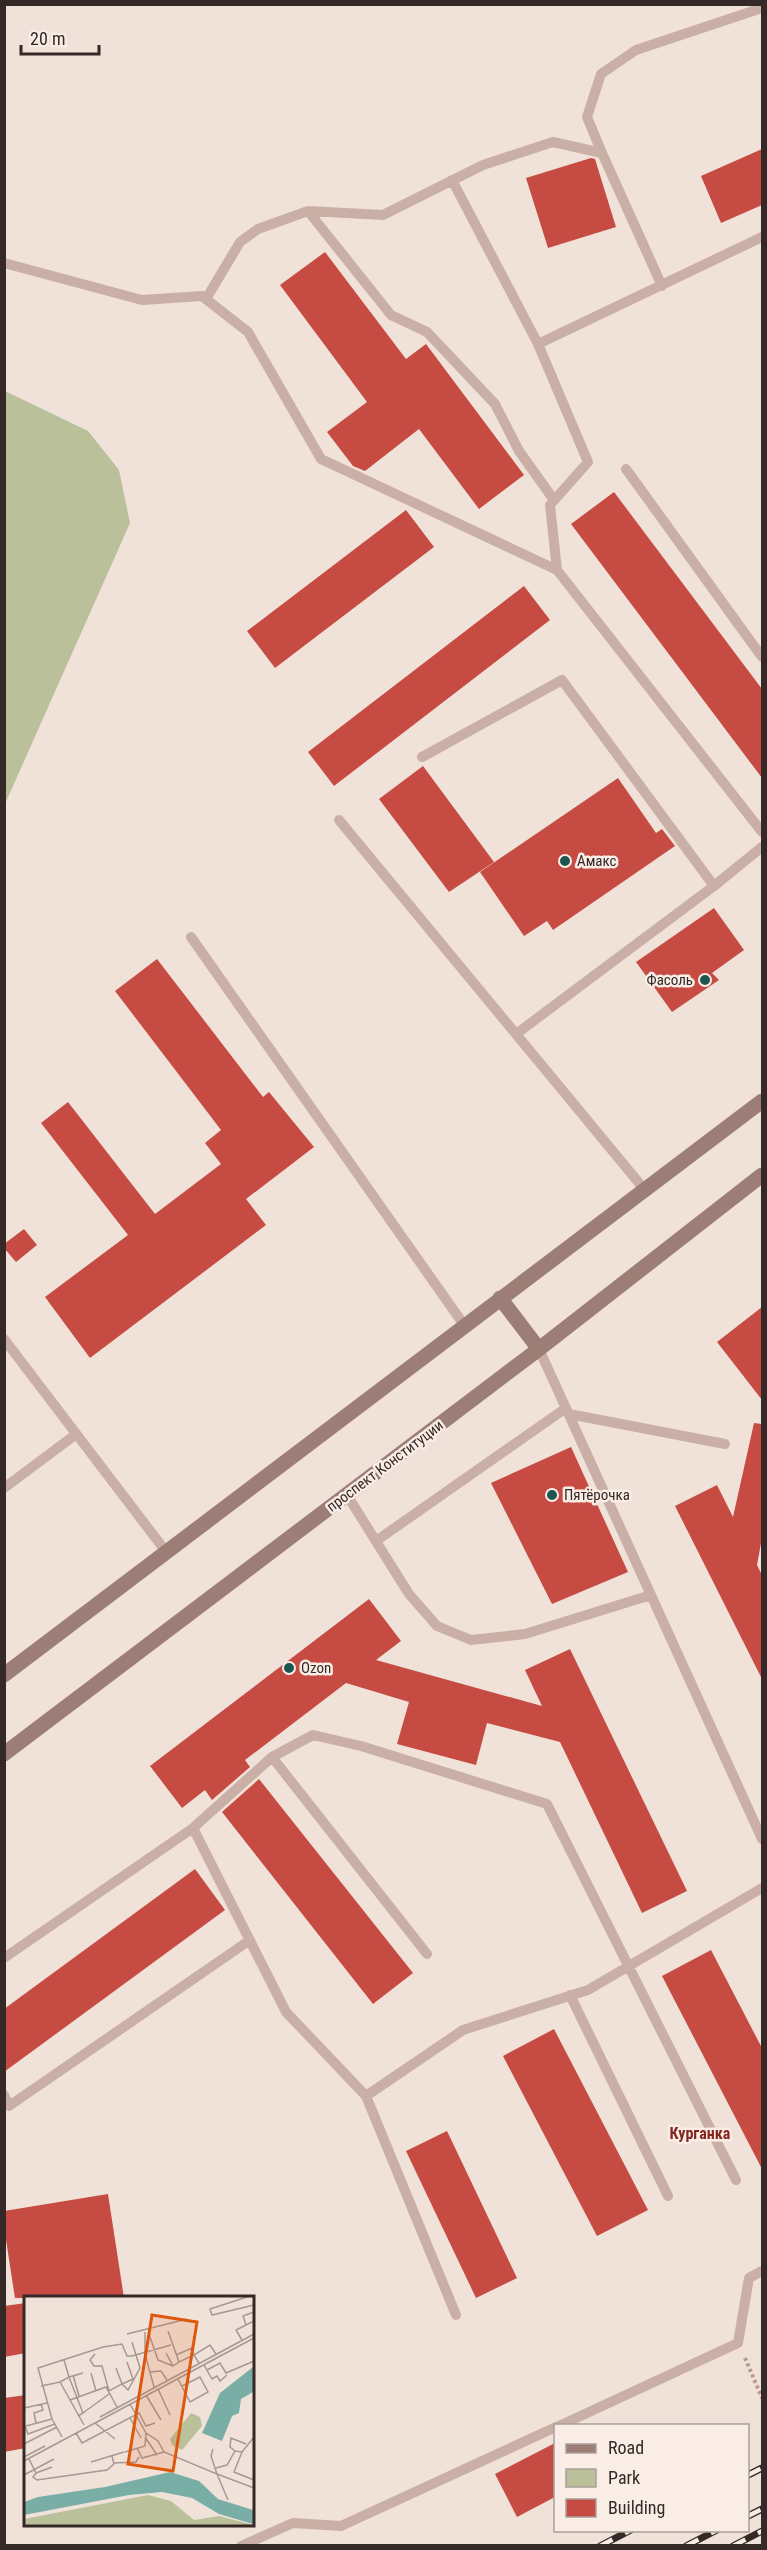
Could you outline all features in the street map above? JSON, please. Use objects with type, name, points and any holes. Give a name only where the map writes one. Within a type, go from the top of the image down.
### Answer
[{"type":"main road","points":[[4,1675],[762,1101]]},
{"type":"main road","name":"проспект Конституции","points":[[4,1754],[539,1349],[762,1175]]},
{"type":"main road","points":[[500,1298],[539,1349]]},
{"type":"lane","points":[[662,286],[587,117],[601,74],[636,50],[762,8]]},
{"type":"lane","points":[[206,299],[240,242],[258,229],[308,211],[383,214],[483,165],[553,142],[602,153]]},
{"type":"lane","points":[[452,180],[538,344],[588,462],[549,505],[557,570]]},
{"type":"lane","points":[[308,211],[391,315],[427,332],[495,404],[519,451],[554,500]]},
{"type":"lane","points":[[538,344],[762,237]]},
{"type":"lane","points":[[4,263],[142,300],[202,296],[206,299],[248,332],[321,459],[557,570],[762,832]]},
{"type":"lane","points":[[626,469],[762,657]]},
{"type":"lane","points":[[422,757],[562,680],[714,886]]},
{"type":"lane","points":[[339,820],[645,1189]]},
{"type":"lane","points":[[516,1034],[714,886],[762,847]]},
{"type":"lane","points":[[191,937],[464,1325]]},
{"type":"lane","points":[[4,1339],[167,1553]]},
{"type":"lane","points":[[539,1349],[762,1839]]},
{"type":"lane","points":[[376,1541],[567,1411],[725,1444]]},
{"type":"lane","points":[[4,1488],[75,1435]]},
{"type":"lane","points":[[347,1495],[409,1594],[437,1626],[471,1640],[525,1634],[651,1594]]},
{"type":"lane","points":[[4,1958],[193,1828],[272,1757],[313,1735],[361,1746],[546,1804],[736,2180]]},
{"type":"lane","points":[[272,1757],[427,1954]]},
{"type":"lane","points":[[193,1828],[286,2012],[366,2096],[456,2315]]},
{"type":"lane","points":[[366,2096],[463,2030],[588,1990],[762,1888]]},
{"type":"lane","points":[[4,2095],[9,2106],[250,1940]]},
{"type":"lane","points":[[570,1995],[668,2196]]},
{"type":"lane","points":[[561,2424],[738,2343],[749,2278],[762,2271]]},
{"type":"lane","points":[[241,2546],[293,2523],[341,2526],[554,2427]]},
{"type":"path","points":[[738,2343],[762,2398]]},
{"type":"green space","points":[[5,391],[88,431],[119,470],[130,523],[5,804]]},
{"type":"building","points":[[762,149],[762,205],[721,223],[701,176]]},
{"type":"building","points":[[591,158],[595,159],[616,227],[548,248],[526,178]]},
{"type":"building","points":[[325,252],[406,359],[426,344],[524,475],[479,509],[419,429],[365,471],[353,466],[327,432],[367,402],[280,285]]},
{"type":"building","points":[[614,492],[762,689],[762,778],[571,524]]},
{"type":"building","points":[[406,510],[434,547],[275,668],[247,631]]},
{"type":"building","points":[[524,586],[550,620],[334,786],[308,752]]},
{"type":"building","points":[[423,766],[494,862],[449,892],[379,799]]},
{"type":"building","points":[[618,778],[656,833],[662,829],[675,846],[553,930],[547,921],[524,936],[480,872]]},
{"type":"building","points":[[714,908],[744,950],[712,973],[719,980],[672,1012],[636,962]]},
{"type":"building","points":[[157,959],[263,1097],[269,1092],[314,1147],[246,1199],[266,1225],[90,1358],[45,1297],[128,1235],[41,1123],[68,1102],[155,1214],[221,1164],[205,1143],[221,1130],[115,991]]},
{"type":"building","points":[[24,1229],[37,1245],[16,1262],[4,1248],[4,1244]]},
{"type":"building","points":[[762,1307],[762,1400],[717,1342]]},
{"type":"building","points":[[754,1423],[762,1424],[762,1538],[757,1565],[762,1575],[762,1679],[675,1506],[717,1485],[733,1517]]},
{"type":"building","points":[[571,1447],[628,1572],[552,1604],[491,1483]]},
{"type":"building","points":[[369,1599],[401,1641],[376,1660],[542,1706],[525,1670],[570,1649],[687,1891],[642,1913],[560,1742],[487,1723],[476,1765],[397,1744],[409,1702],[346,1683],[245,1760],[250,1767],[212,1800],[205,1790],[182,1808],[150,1766]]},
{"type":"building","points":[[259,1779],[413,1973],[373,2004],[222,1812]]},
{"type":"building","points":[[195,1869],[225,1910],[4,2072],[4,2009]]},
{"type":"building","points":[[711,1950],[762,2048],[762,2169],[662,1976]]},
{"type":"building","points":[[554,2029],[648,2210],[597,2236],[503,2056]]},
{"type":"building","points":[[447,2131],[517,2278],[476,2298],[406,2151]]},
{"type":"building","points":[[108,2194],[124,2296],[24,2296],[24,2298],[15,2298],[4,2227],[4,2211]]},
{"type":"building","points":[[24,2303],[24,2353],[4,2357],[4,2306]]},
{"type":"building","points":[[24,2395],[24,2448],[4,2452],[4,2398]]},
{"type":"building","points":[[554,2444],[554,2498],[517,2517],[495,2474]]},
{"type":"railway","points":[[749,2474],[762,2468]]},
{"type":"railway","points":[[749,2516],[762,2509]]},
{"type":"railway","points":[[733,2546],[762,2531]]},
{"type":"railway","points":[[600,2546],[627,2532]]},
{"type":"railway","points":[[686,2546],[713,2532]]},
{"type":"place","name":"Амакс","points":[[565,861]]},
{"type":"place","name":"Фасоль","points":[[705,980]]},
{"type":"place","name":"Пятёрочка","points":[[552,1495]]},
{"type":"place","name":"Ozon","points":[[289,1668]]},
{"type":"district","name":"Курганка","points":[[700,2133]]}]
